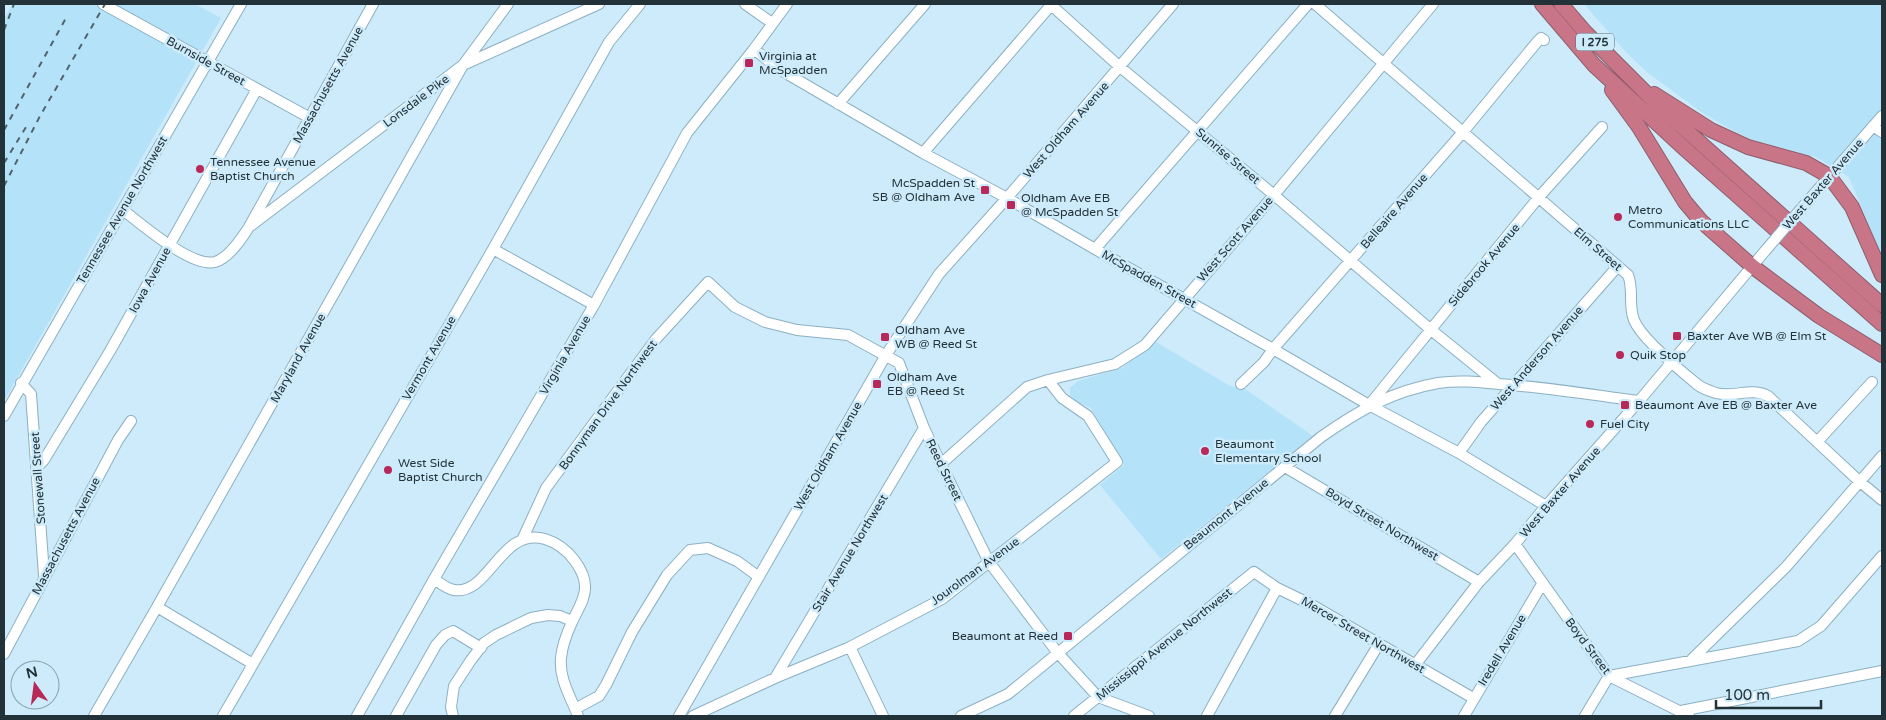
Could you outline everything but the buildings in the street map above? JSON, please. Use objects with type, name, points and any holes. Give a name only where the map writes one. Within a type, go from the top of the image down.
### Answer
[{"type":"highway","name":"I 275","points":[[1542,4],[1594,65],[1684,148],[1882,324]]},
{"type":"highway","name":"I 275","points":[[1561,4],[1585,32],[1660,108],[1882,305]]},
{"type":"highway","points":[[1594,65],[1639,127],[1685,202],[1701,221],[1752,266],[1819,316],[1882,355]]},
{"type":"highway","points":[[1630,79],[1711,130],[1748,147],[1806,163],[1830,176],[1852,207],[1882,275]]},
{"type":"street","name":"Burnside Street","points":[[103,4],[310,118]]},
{"type":"street","name":"Tennessee Avenue Northwest","points":[[4,416],[21,383],[241,4]]},
{"type":"street","name":"Massachusetts Avenue","points":[[168,245],[198,261],[215,262],[236,248],[373,4]]},
{"type":"street","name":"Maryland Avenue","points":[[94,716],[463,65],[508,4]]},
{"type":"street","name":"Lonsdale Pike","points":[[249,227],[463,65],[599,4]]},
{"type":"street","name":"Vermont Avenue","points":[[223,716],[493,249],[609,42],[640,4]]},
{"type":"street","points":[[746,4],[772,23]]},
{"type":"street","name":"Virginia Avenue","points":[[357,716],[434,579],[594,305],[688,133],[787,4]]},
{"type":"street","points":[[838,104],[925,4]]},
{"type":"street","points":[[923,153],[1051,4]]},
{"type":"street","name":"Sunrise Street","points":[[1051,4],[1120,67],[1274,194],[1430,329],[1498,384]]},
{"type":"street","name":"West Oldham Avenue","points":[[679,716],[886,355],[939,274],[1008,198],[1173,4]]},
{"type":"street","points":[[1095,249],[1308,4]]},
{"type":"street","name":"Elm Street","points":[[1315,4],[1628,275],[1630,279],[1631,313],[1638,328],[1699,386],[1724,395],[1760,392],[1768,396],[1882,500]]},
{"type":"street","name":"West Scott Avenue","points":[[941,464],[1027,387],[1048,380],[1116,364],[1145,345],[1433,4]]},
{"type":"street","name":"Belleaire Avenue","points":[[1241,384],[1264,362],[1350,260],[1463,132],[1537,42],[1541,38],[1544,40]]},
{"type":"street","name":"McSpadden Street","points":[[754,49],[777,68],[838,104],[923,153],[1008,198],[1369,406],[1459,453],[1546,506]]},
{"type":"street","name":"Iowa Avenue","points":[[37,467],[44,460],[110,351],[257,89]]},
{"type":"street","name":"West Baxter Avenue","points":[[1415,665],[1479,582],[1639,401],[1765,250],[1882,116]]},
{"type":"street","points":[[1873,126],[1882,132]]},
{"type":"street","name":"Sidebrook Avenue","points":[[1369,406],[1539,197],[1602,127]]},
{"type":"street","points":[[123,210],[168,245]]},
{"type":"street","points":[[493,249],[594,305]]},
{"type":"street","name":"West Anderson Avenue","points":[[1459,453],[1481,422],[1618,266]]},
{"type":"street","name":"Reed Street","points":[[708,282],[735,307],[765,322],[797,330],[848,334],[899,363],[924,428],[989,562],[1058,652],[1098,697],[1149,716]]},
{"type":"street","name":"Bonnyman Drive Northwest","points":[[523,538],[546,488],[656,339],[708,282]]},
{"type":"street","name":"Jourolman Avenue","points":[[693,716],[850,646],[942,599],[1117,462],[1088,416],[1062,398],[1048,380]]},
{"type":"street","name":"Beaumont Avenue","points":[[961,716],[1008,694],[1321,437],[1369,406],[1417,388],[1439,383],[1464,381],[1514,384],[1639,401]]},
{"type":"street","points":[[1817,442],[1872,382]]},
{"type":"street","name":"Stonewall Street","points":[[21,383],[32,394],[44,576]]},
{"type":"street","name":"Massachusetts Avenue","points":[[4,654],[118,440],[131,421]]},
{"type":"street","name":"Stair Avenue Northwest","points":[[775,678],[924,428]]},
{"type":"street","points":[[1692,660],[1786,567],[1882,456]]},
{"type":"street","name":"Boyd Street Northwest","points":[[1285,467],[1479,582]]},
{"type":"street","points":[[434,579],[452,590],[459,590],[475,584],[513,544],[523,538],[542,538],[554,542],[566,550],[577,564],[585,586],[584,596],[572,621],[561,658],[565,685],[577,713],[599,696],[632,632],[668,575],[690,550],[708,548],[737,561],[759,576]]},
{"type":"street","name":"Boyd Street","points":[[1514,544],[1608,676],[1685,714]]},
{"type":"street","points":[[1585,716],[1608,676],[1798,640],[1821,626],[1882,556]]},
{"type":"street","name":"Mercer Street Northwest","points":[[1254,572],[1277,588],[1312,605],[1473,698]]},
{"type":"street","name":"Mississippi Avenue Northwest","points":[[1074,716],[1254,572]]},
{"type":"street","name":"Iredell Avenue","points":[[1464,716],[1542,584]]},
{"type":"street","points":[[1207,716],[1277,588]]},
{"type":"street","points":[[157,607],[252,664]]},
{"type":"street","points":[[453,716],[451,707],[454,686],[481,648],[496,635],[531,618],[548,615],[560,616],[572,621]]},
{"type":"street","points":[[396,716],[436,645],[445,635],[453,631],[481,648]]},
{"type":"street","points":[[1336,716],[1379,644]]},
{"type":"street","points":[[850,646],[883,716]]},
{"type":"street","points":[[1685,714],[1882,670]]},
{"type":"shaded area","points":[[12,4],[195,4],[221,18],[4,401],[4,19]]},
{"type":"shaded area","points":[[1584,4],[1882,4],[1882,256],[1849,177],[1816,157],[1753,140],[1704,114],[1648,73],[1626,52]]},
{"type":"shaded area","name":"Beaumont Elementary School","points":[[1156,342],[1230,386],[1242,387],[1313,436],[1161,559],[1100,485],[1124,465],[1091,408],[1076,401],[1070,395],[1070,388],[1078,381],[1122,368]]},
{"type":"railway","points":[[4,30],[14,4]]},
{"type":"railway","points":[[4,186],[40,116],[105,4]]},
{"type":"railway","points":[[4,130],[66,18]]},
{"type":"railway","points":[[4,163],[26,127]]},
{"type":"place","name":"Virginia at McSpadden","points":[[749,63]]},
{"type":"place","name":"Tennessee Avenue Baptist Church","points":[[200,169]]},
{"type":"place","name":"McSpadden St SB @ Oldham Ave","points":[[985,190]]},
{"type":"place","name":"Oldham Ave EB @ McSpadden St","points":[[1011,205]]},
{"type":"place","name":"Metro Communications LLC","points":[[1618,217]]},
{"type":"place","name":"Baxter Ave WB @ Elm St","points":[[1677,336]]},
{"type":"place","name":"Oldham Ave WB @ Reed St","points":[[885,337]]},
{"type":"place","name":"Quik Stop","points":[[1620,355]]},
{"type":"place","name":"Oldham Ave EB @ Reed St","points":[[877,384]]},
{"type":"place","name":"Beaumont Ave EB @ Baxter Ave","points":[[1625,405]]},
{"type":"place","name":"Fuel City","points":[[1590,424]]},
{"type":"place","name":"Beaumont Elementary School","points":[[1205,451]]},
{"type":"place","name":"West Side Baptist Church","points":[[388,470]]},
{"type":"place","name":"Beaumont at Reed","points":[[1068,636]]}]
